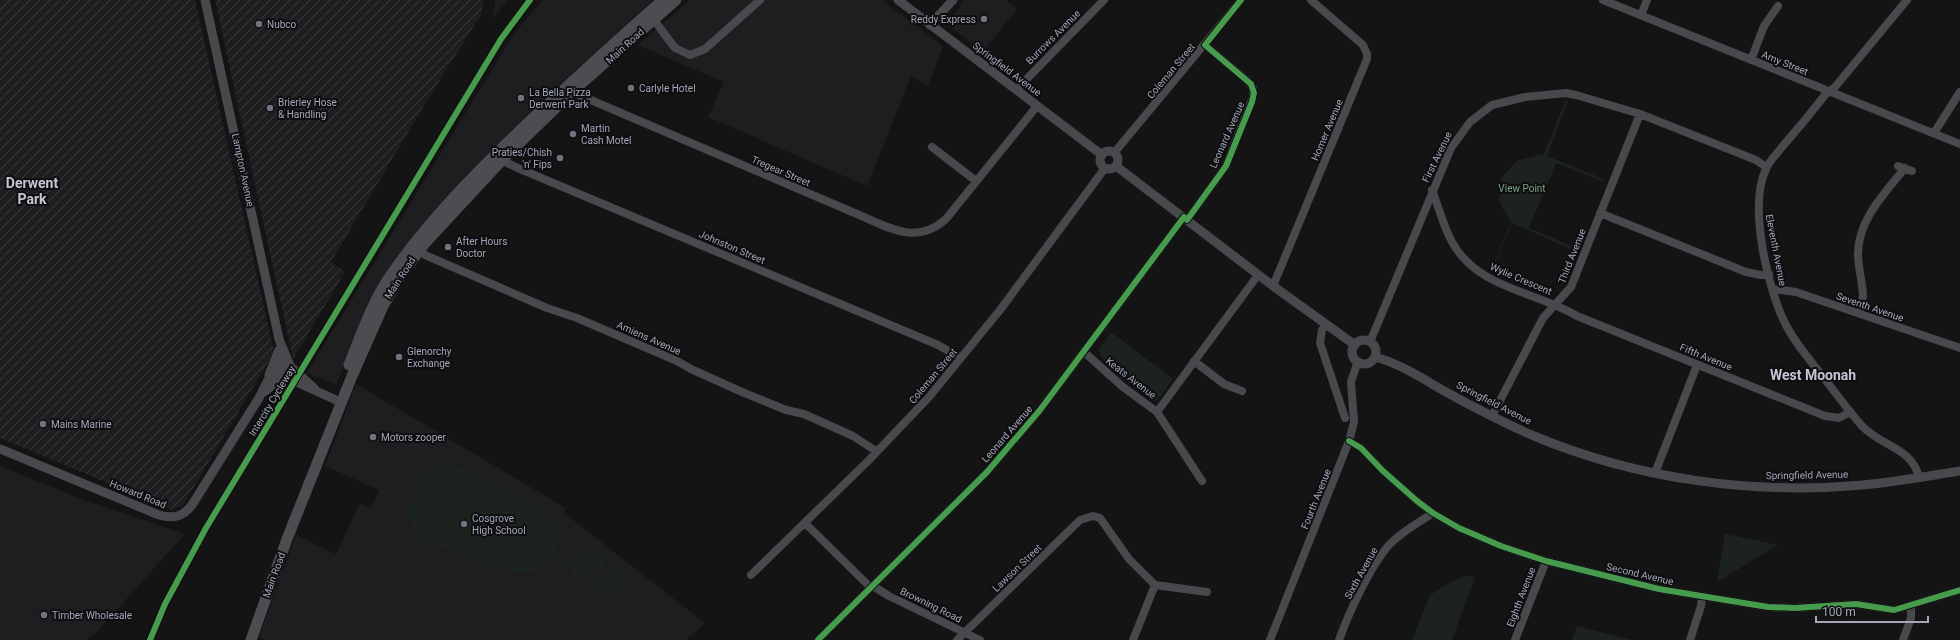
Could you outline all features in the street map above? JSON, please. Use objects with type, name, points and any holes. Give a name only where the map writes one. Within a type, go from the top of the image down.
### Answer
[{"type":"main road","name":"Main Road","points":[[651,16],[663,0]]},
{"type":"main road","name":"Main Road","points":[[245,640],[272,561],[338,401],[383,306],[416,248],[500,156],[571,88],[651,16],[676,0]]},
{"type":"main road","name":"Main Road","points":[[251,640],[338,401]]},
{"type":"street","name":"Lampton Avenue","points":[[205,0],[286,369]]},
{"type":"street","points":[[651,16],[675,48],[690,56],[704,49],[760,0]]},
{"type":"street","name":"Springfield Avenue","points":[[898,0],[1102,155]]},
{"type":"street","points":[[930,25],[953,0]]},
{"type":"street","name":"Burrows Avenue","points":[[1016,89],[1104,0]]},
{"type":"street","name":"Coleman Street","points":[[1114,154],[1241,0]]},
{"type":"street","name":"Homer Avenue","points":[[1272,286],[1367,59],[1367,54],[1363,45],[1311,0]]},
{"type":"street","name":"Amy Street","points":[[1603,0],[1960,144]]},
{"type":"street","points":[[1641,15],[1647,0]]},
{"type":"street","name":"Eleventh Avenue","points":[[1907,0],[1766,167],[1761,185],[1758,211],[1773,289],[1781,315],[1793,338],[1850,412],[1872,435],[1908,457],[1916,466],[1919,477]]},
{"type":"street","points":[[1751,60],[1764,26],[1778,6]]},
{"type":"street","name":"Leonard Avenue","points":[[818,640],[982,478],[1014,443],[1226,166],[1253,97],[1253,88],[1248,81],[1205,45]]},
{"type":"street","name":"Tregear Street","points":[[571,88],[857,214],[906,233],[927,231],[940,224],[1037,106]]},
{"type":"street","points":[[1934,133],[1960,92]]},
{"type":"street","name":"First Avenue","points":[[1370,342],[1432,190],[1451,148],[1463,129],[1484,110],[1500,102],[1541,94],[1566,93],[1576,95],[1640,114],[1756,160],[1766,167]]},
{"type":"street","name":"Third Avenue","points":[[1492,416],[1543,318],[1571,287],[1640,114]]},
{"type":"street","points":[[932,147],[976,182]]},
{"type":"street","points":[[1109,152],[1114,154],[1118,161],[1116,166],[1112,168],[1104,168],[1101,162],[1102,155],[1109,152]]},
{"type":"street","name":"Johnston Street","points":[[500,156],[507,163],[520,169],[938,345],[961,358]]},
{"type":"street","points":[[1116,166],[1272,286],[1355,345]]},
{"type":"street","name":"Coleman Street","points":[[751,575],[917,410],[1000,310],[1104,168]]},
{"type":"street","points":[[1860,314],[1864,301],[1858,254],[1862,230],[1872,210],[1905,168]]},
{"type":"street","name":"Wylie Crescent","points":[[1432,190],[1442,219],[1453,243],[1475,269],[1493,281],[1556,304]]},
{"type":"street","points":[[1600,213],[1746,272],[1761,275],[1769,274]]},
{"type":"street","name":"Amiens Avenue","points":[[416,248],[547,308],[577,318],[670,358],[691,370],[742,392],[786,410],[804,414],[853,436],[876,451]]},
{"type":"street","points":[[1157,412],[1258,275]]},
{"type":"street","name":"Seventh Avenue","points":[[1773,289],[1796,292],[1960,348]]},
{"type":"street","name":"Fifth Avenue","points":[[1556,304],[1577,316],[1824,416],[1839,418],[1850,412]]},
{"type":"street","points":[[1326,325],[1322,330],[1320,343],[1345,418]]},
{"type":"street","name":"Lampton Avenue","points":[[279,339],[279,350],[286,369]]},
{"type":"street","points":[[1362,340],[1370,342],[1375,346],[1375,356],[1368,363],[1358,361],[1353,352],[1355,345],[1362,340]]},
{"type":"street","points":[[267,382],[279,350]]},
{"type":"street","name":"Keats Avenue","points":[[1084,352],[1123,387],[1157,412],[1202,481]]},
{"type":"street","name":"Springfield Avenue","points":[[1375,356],[1400,366],[1492,416],[1559,446],[1610,462],[1655,473],[1728,484],[1782,487],[1862,485],[1960,471]]},
{"type":"street","points":[[1194,361],[1224,384],[1242,391]]},
{"type":"street","name":"Fourth Avenue","points":[[1270,640],[1349,441],[1354,422],[1351,382],[1358,361]]},
{"type":"street","points":[[1655,473],[1697,365]]},
{"type":"street","points":[[286,369],[295,381],[338,401]]},
{"type":"street","name":"Howard Road","points":[[0,449],[159,514],[167,517],[179,517],[186,513],[192,505],[273,373],[286,369]]},
{"type":"street","name":"Howard Road","points":[[259,398],[286,369]]},
{"type":"street","name":"Second Avenue","points":[[1349,441],[1361,448],[1397,484],[1433,513],[1482,538],[1546,561],[1659,589],[1702,597],[1782,608],[1856,604],[1894,610],[1911,606],[1938,595],[1960,590]]},
{"type":"street","name":"Sixth Avenue","points":[[1339,640],[1352,609],[1382,554],[1397,538],[1433,513]]},
{"type":"street","name":"Lawson Street","points":[[958,640],[1080,520],[1093,516],[1100,518],[1106,524],[1129,559],[1155,586]]},
{"type":"street","name":"Browning Road","points":[[805,523],[872,587],[980,640]]},
{"type":"street","name":"Eighth Avenue","points":[[1515,640],[1546,561]]},
{"type":"street","points":[[1133,640],[1155,586],[1207,592]]},
{"type":"street","points":[[1690,640],[1701,606],[1702,597]]},
{"type":"street","points":[[1903,640],[1911,618],[1911,606]]},
{"type":"shaded area","points":[[0,0],[195,0],[274,352],[183,505],[172,510],[0,438]]},
{"type":"shaded area","points":[[215,0],[484,0],[481,15],[426,102],[331,262],[345,272],[293,359]]},
{"type":"shaded area","points":[[495,0],[508,0],[493,18]]},
{"type":"shaded area","points":[[543,0],[653,0],[523,119],[412,238],[368,304],[336,385],[307,373],[513,35]]},
{"type":"shaded area","points":[[690,0],[882,0],[943,46],[928,86],[911,76],[867,186],[708,117],[724,82],[638,45]]},
{"type":"shaded area","points":[[964,0],[1006,0],[1017,9],[983,52],[948,25]]},
{"type":"shaded area","name":"Cosgrove High School","points":[[356,384],[566,508],[564,513],[705,623],[686,640],[267,640],[259,637],[296,535],[336,554],[360,503],[371,508],[379,490],[325,466]]},
{"type":"shaded area","points":[[0,466],[81,499],[185,534],[96,633],[86,640],[0,640]]},
{"type":"green space","name":"View Point","points":[[1565,101],[1568,101],[1547,156],[1604,179],[1603,182],[1556,163],[1529,228],[1576,248],[1573,250],[1512,223],[1491,270],[1511,222],[1499,201],[1501,178],[1518,160],[1544,154]]},
{"type":"green space","points":[[1111,332],[1173,379],[1158,400],[1154,401],[1131,385],[1106,364],[1099,349]]},
{"type":"green space","points":[[451,465],[463,468],[488,479],[547,513],[558,530],[559,539],[557,549],[550,561],[542,569],[520,573],[509,571],[425,542],[414,529],[409,516],[408,509],[411,495],[419,481],[426,473],[437,467]]},
{"type":"green space","points":[[1725,534],[1778,545],[1717,582]]},
{"type":"green space","points":[[601,551],[606,568],[573,577],[568,560]]},
{"type":"green space","points":[[622,568],[627,584],[595,594],[590,578]]},
{"type":"green space","points":[[1466,576],[1475,577],[1452,640],[1412,640],[1430,595],[1456,579]]},
{"type":"green space","points":[[1577,626],[1631,640],[1572,640]]},
{"type":"cycle path","name":"Intercity Cycleway","points":[[150,640],[165,604],[206,528],[501,39],[530,0]]},
{"type":"cycle path","points":[[818,640],[987,472],[1040,410],[1184,217],[1187,220],[1226,166],[1252,102],[1254,93],[1251,84],[1205,45],[1241,0]]},
{"type":"cycle path","points":[[1349,441],[1361,448],[1383,471],[1417,501],[1433,513],[1459,528],[1501,546],[1546,561],[1659,589],[1768,607],[1795,608],[1856,604],[1894,610],[1960,590]]},
{"type":"place","name":"Reddy Express","points":[[984,19]]},
{"type":"place","name":"Nubco","points":[[259,24]]},
{"type":"place","name":"Carlyle Hotel","points":[[631,88]]},
{"type":"place","name":"La Bella Pizza Derwent Park","points":[[521,98]]},
{"type":"place","name":"Brierley Hose & Handling","points":[[270,108]]},
{"type":"place","name":"Martin Cash Motel","points":[[573,134]]},
{"type":"place","name":"Praties/Chish 'n' Fips","points":[[560,158]]},
{"type":"place","name":"After Hours Doctor","points":[[448,247]]},
{"type":"place","name":"Glenorchy Exchange","points":[[399,357]]},
{"type":"place","name":"Mains Marine","points":[[43,424]]},
{"type":"place","name":"Motors zooper","points":[[373,437]]},
{"type":"place","name":"Cosgrove High School","points":[[464,524]]},
{"type":"place","name":"Timber Wholesale","points":[[44,615]]},
{"type":"district","name":"Derwent Park","points":[[32,192]]},
{"type":"district","name":"West Moonah","points":[[1813,375]]}]
